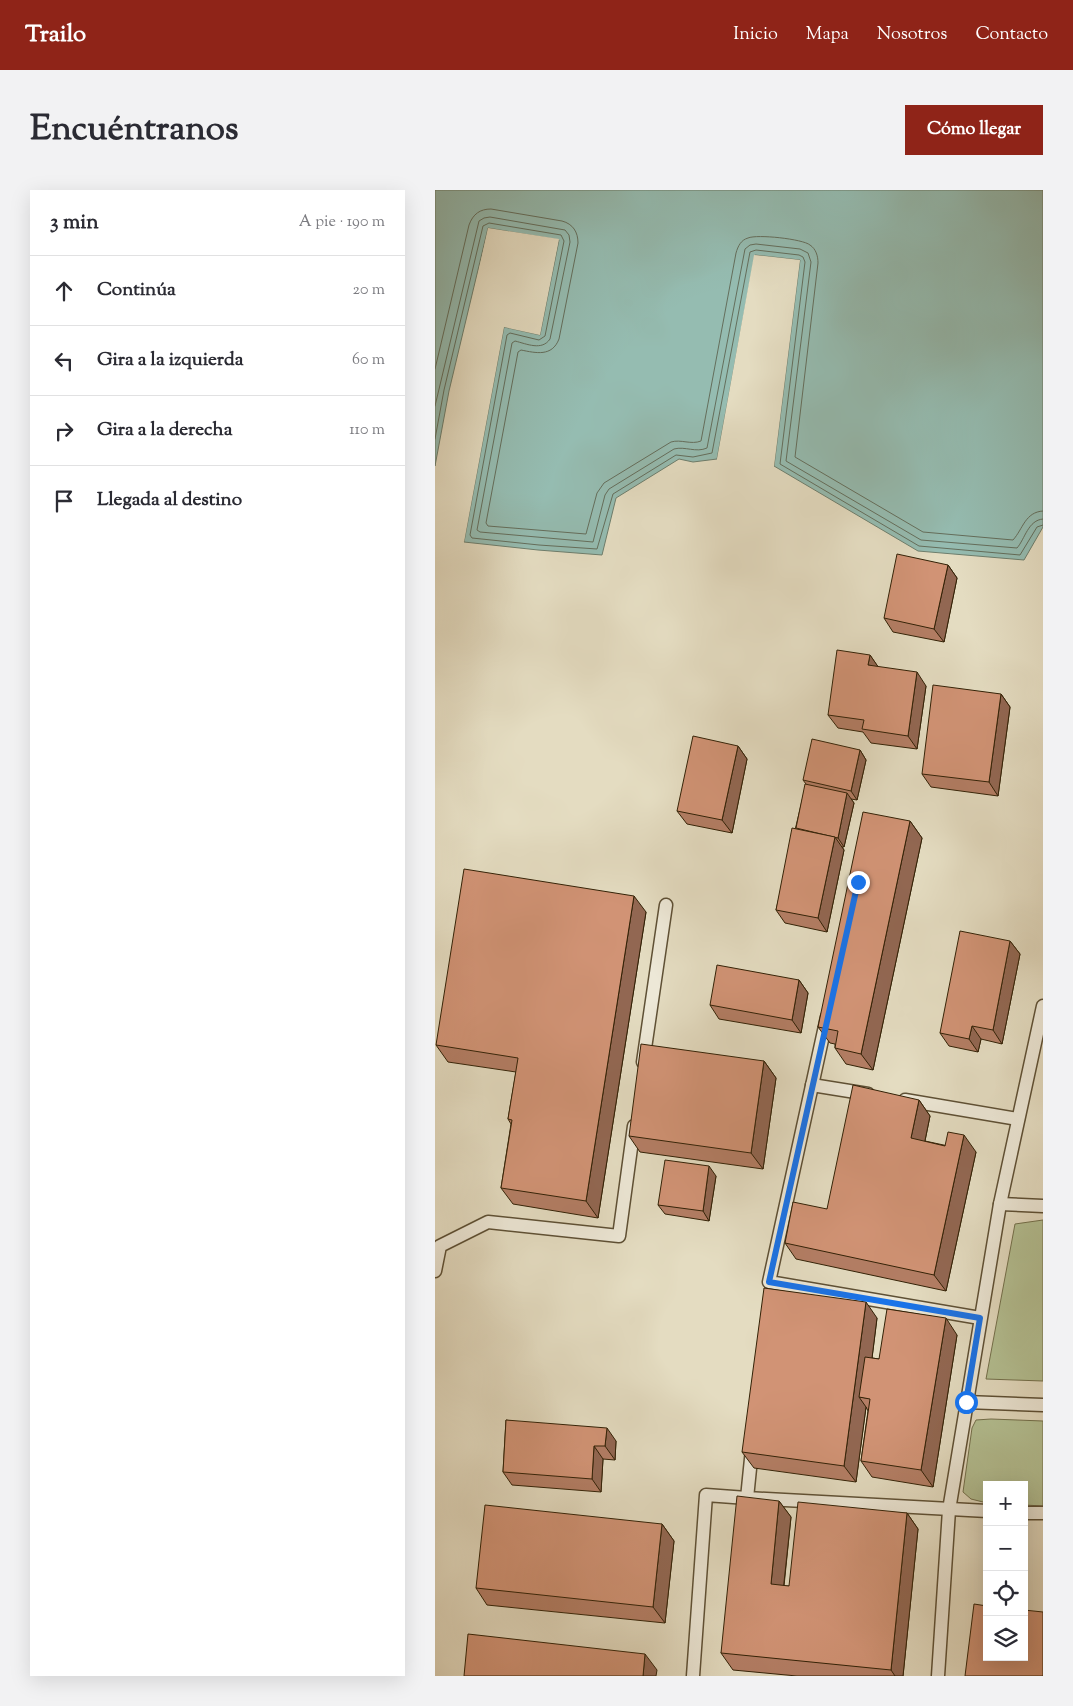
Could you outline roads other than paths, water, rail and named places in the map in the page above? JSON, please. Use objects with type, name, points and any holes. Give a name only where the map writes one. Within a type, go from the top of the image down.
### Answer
[{"type":"lane","points":[[642,1071],[666,905]]},
{"type":"lane","points":[[938,1676],[949,1510],[1000,1204],[1043,1006]]},
{"type":"lane","points":[[830,1007],[769,1287],[980,1318]]},
{"type":"lane","points":[[812,1085],[1018,1119]]},
{"type":"lane","points":[[435,1271],[440,1246],[488,1222],[619,1236],[637,1110]]},
{"type":"lane","points":[[1000,1204],[1043,1206]]},
{"type":"lane","points":[[966,1402],[1043,1405]]},
{"type":"lane","points":[[747,1498],[753,1439]]},
{"type":"lane","points":[[693,1676],[706,1494],[983,1511]]},
{"type":"lane","points":[[1028,1512],[1043,1513]]},
{"type":"water","points":[[435,190],[1043,190],[1043,527],[1024,560],[918,551],[774,466],[800,260],[755,255],[717,459],[693,462],[679,459],[616,498],[602,555],[464,542],[504,327],[540,335],[559,240],[488,228],[449,391],[435,466]]}]
